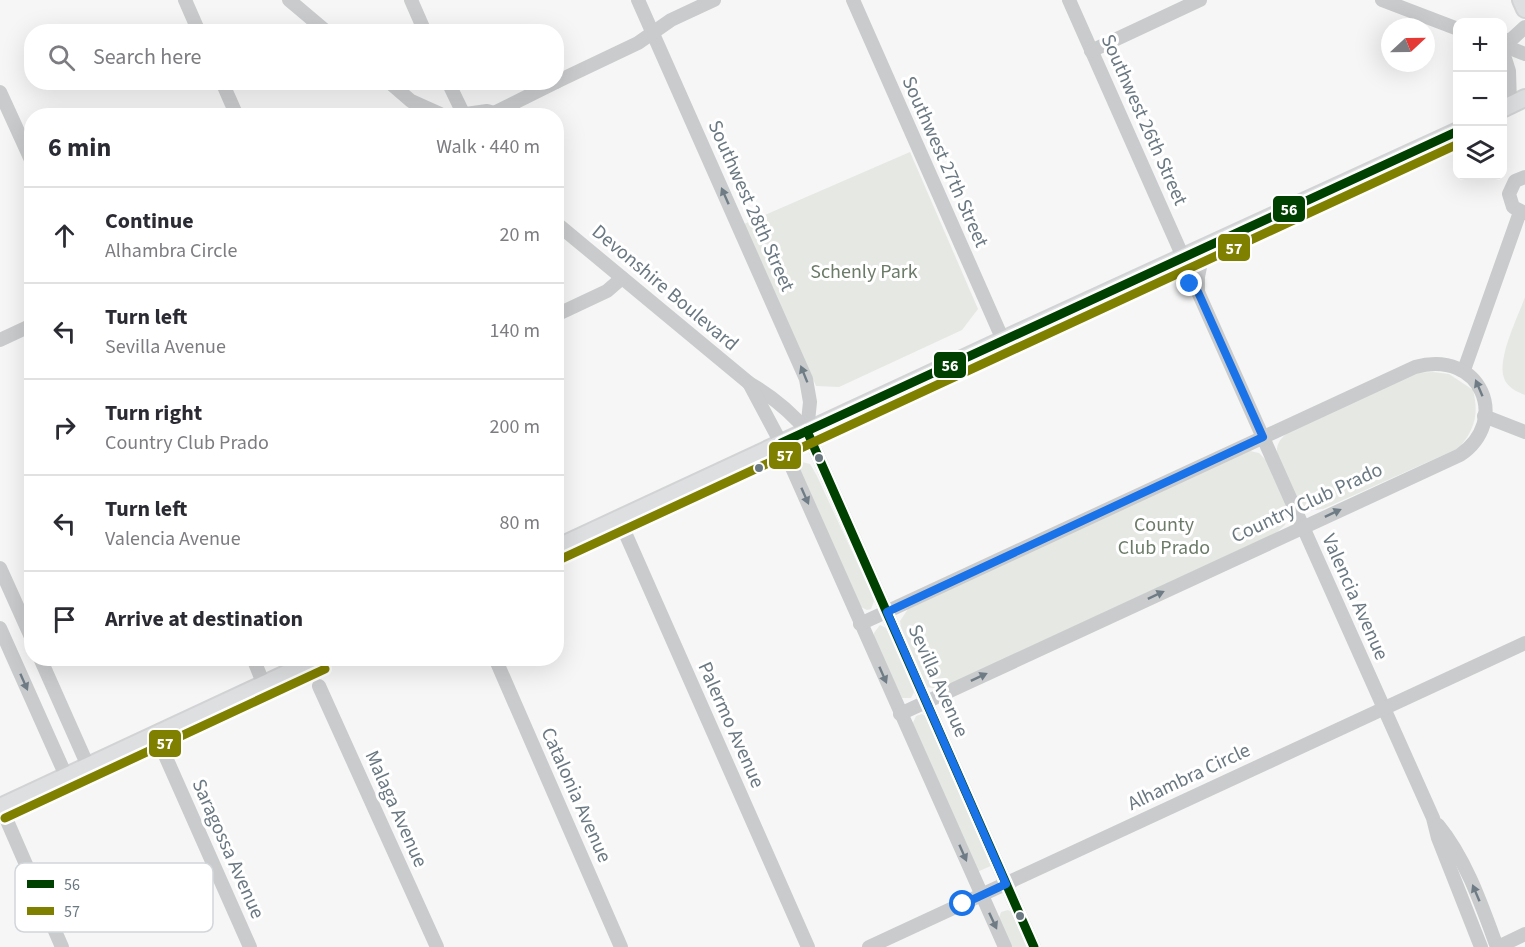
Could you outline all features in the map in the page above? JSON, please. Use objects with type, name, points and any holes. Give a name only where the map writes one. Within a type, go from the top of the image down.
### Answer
[{"type":"main road","points":[[1521,0],[1525,9]]},
{"type":"main road","points":[[564,544],[1453,133]]},
{"type":"main road","points":[[0,807],[303,666]]},
{"type":"street","points":[[185,0],[196,24]]},
{"type":"street","points":[[289,0],[318,24]]},
{"type":"street","points":[[411,0],[422,24]]},
{"type":"street","name":"Southwest 28th Street","points":[[638,0],[806,379],[810,402],[807,431]]},
{"type":"street","points":[[564,78],[638,43],[670,20],[714,0]]},
{"type":"street","name":"Southwest 27th Street","points":[[853,0],[1003,340]]},
{"type":"street","name":"Southwest 26th Street","points":[[1069,0],[1183,257]]},
{"type":"street","points":[[1091,51],[1200,0]]},
{"type":"street","points":[[1382,0],[1453,27]]},
{"type":"street","points":[[1507,43],[1525,27]]},
{"type":"street","points":[[1507,47],[1525,54]]},
{"type":"street","points":[[1507,63],[1513,104]]},
{"type":"street","points":[[226,90],[233,108]]},
{"type":"street","points":[[398,90],[411,101],[428,108]]},
{"type":"street","points":[[443,108],[447,99],[447,90]]},
{"type":"street","points":[[452,90],[462,108]]},
{"type":"street","points":[[504,108],[540,90]]},
{"type":"street","points":[[0,92],[24,144]]},
{"type":"street","points":[[411,101],[414,108]]},
{"type":"street","points":[[1464,370],[1523,213],[1510,202],[1509,194],[1515,181],[1525,177]]},
{"type":"street","name":"Devonshire Boulevard","points":[[564,230],[749,383],[792,413],[807,431]]},
{"type":"street","name":"Valencia Avenue","points":[[1198,292],[1198,277],[1204,247]]},
{"type":"street","name":"Valencia Avenue","points":[[1164,265],[1183,277],[1198,292],[1433,818],[1438,838],[1481,947]]},
{"type":"street","points":[[564,311],[607,291],[622,278]]},
{"type":"street","points":[[0,340],[24,329]]},
{"type":"street","points":[[860,624],[1414,367],[1444,363],[1464,370],[1477,382],[1484,404],[1484,416],[1525,432]]},
{"type":"street","name":"Devonshire Boulevard","points":[[749,383],[781,443]]},
{"type":"street","name":"Country Club Prado","points":[[900,714],[1460,455],[1474,443],[1483,425],[1484,416]]},
{"type":"street","name":"Sevilla Avenue","points":[[807,431],[1034,947]]},
{"type":"street","points":[[781,443],[1005,947]]},
{"type":"street","name":"Palermo Avenue","points":[[619,519],[808,947]]},
{"type":"street","points":[[0,568],[24,621]]},
{"type":"street","points":[[0,628],[66,776]]},
{"type":"street","name":"Alhambra Circle","points":[[869,947],[1525,643]]},
{"type":"street","points":[[44,666],[88,766]]},
{"type":"street","points":[[256,666],[264,685]]},
{"type":"street","name":"Catalonia Avenue","points":[[498,666],[621,947]]},
{"type":"street","name":"Malaga Avenue","points":[[319,687],[436,947]]},
{"type":"street","name":"Saragossa Avenue","points":[[156,735],[213,863]]},
{"type":"street","points":[[0,807],[25,863]]},
{"type":"street","name":"Valencia Avenue","points":[[1433,818],[1464,867],[1498,947]]},
{"type":"street","name":"Saragossa Avenue","points":[[213,864],[250,947]]},
{"type":"street","points":[[56,932],[63,947]]},
{"type":"street","points":[[1498,947],[1525,934]]},
{"type":"green space","name":"Schenly Park","points":[[910,152],[978,309],[962,330],[839,387],[816,386],[744,224]]},
{"type":"green space","points":[[1525,297],[1525,395],[1507,384],[1504,378],[1503,360]]},
{"type":"green space","points":[[1413,373],[1449,374],[1473,390],[1476,407],[1474,421],[1469,434],[1459,448],[1323,509],[1309,510],[1304,507],[1293,493],[1280,463],[1277,449],[1284,436],[1290,430]]},
{"type":"green space","name":"County Club Prado","points":[[1250,451],[1259,453],[1266,460],[1288,509],[1285,525],[1276,533],[939,689],[927,687],[901,627],[900,621],[908,609],[1239,453]]},
{"type":"green space","points":[[802,462],[810,464],[817,476],[872,595],[874,601],[871,609],[867,610],[859,606],[799,471]]},
{"type":"green space","points":[[880,625],[886,628],[914,692],[911,698],[902,698],[874,639],[874,633]]},
{"type":"green space","points":[[922,714],[927,717],[993,865],[977,872],[912,725],[916,716]]},
{"type":"green space","points":[[1008,910],[1012,912],[1030,947],[1009,947],[999,918],[1001,912]]},
{"type":"transit line","name":"56","points":[[781,443],[1453,133]]},
{"type":"transit line","name":"57","points":[[564,558],[1453,146]]},
{"type":"transit line","name":"56","points":[[807,431],[1034,947]]},
{"type":"transit line","name":"57","points":[[5,818],[325,669]]},
{"type":"route","points":[[963,904],[1006,884],[887,612],[1263,437],[1198,292],[1190,284]]}]
